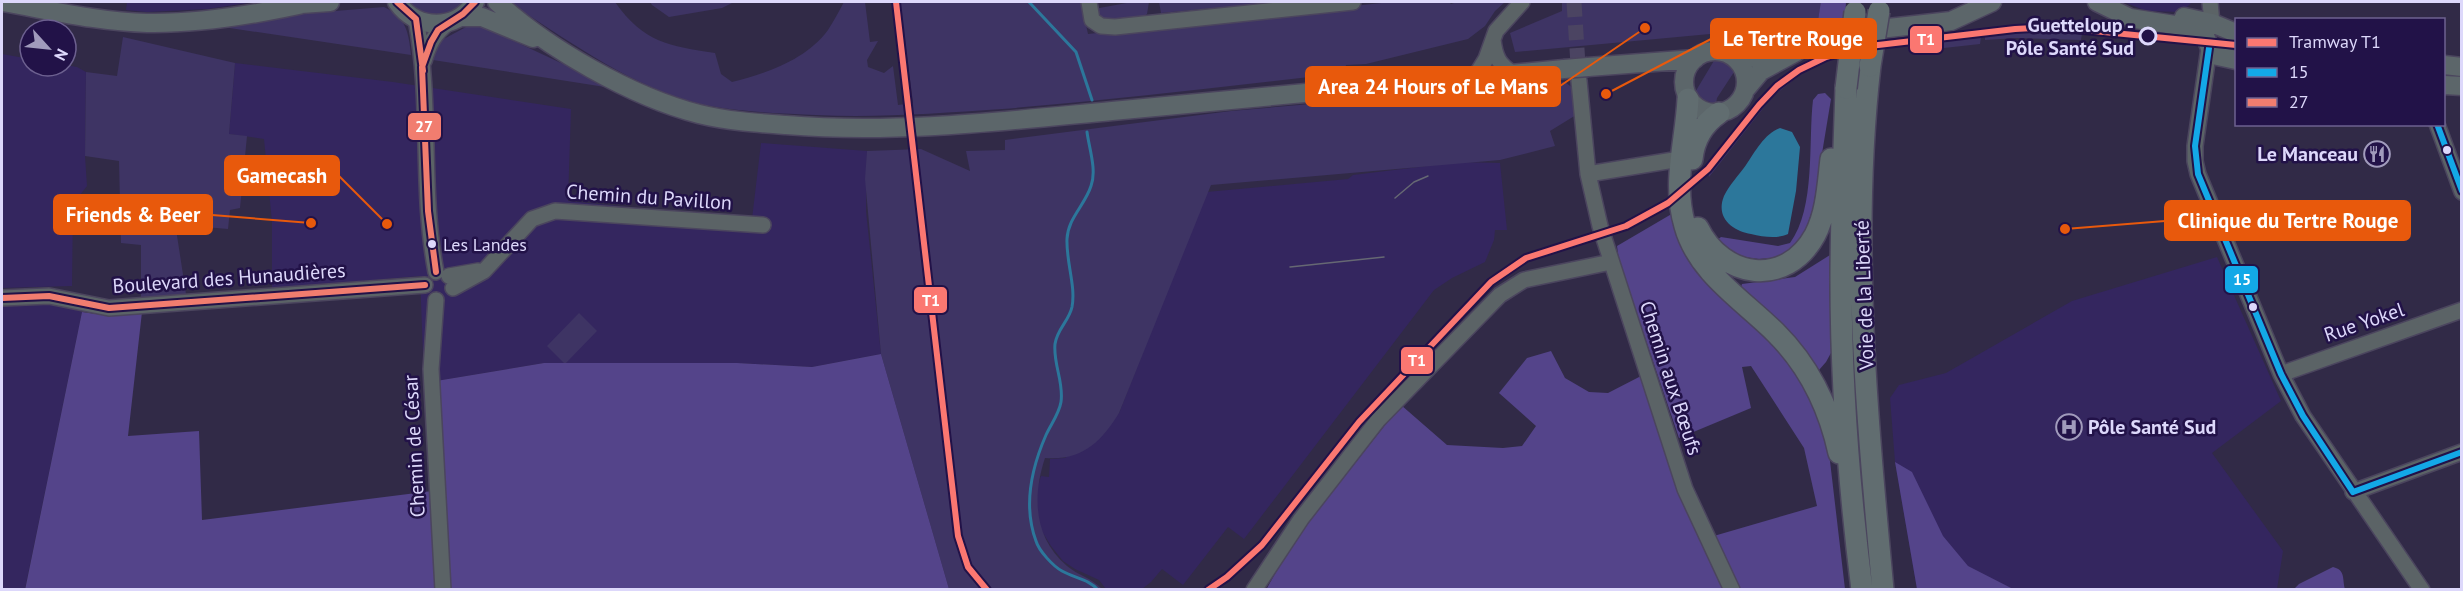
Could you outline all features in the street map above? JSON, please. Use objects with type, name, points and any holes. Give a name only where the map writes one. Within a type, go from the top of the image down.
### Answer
[{"type":"highway","name":"Voie de la Liberté","points":[[1880,5],[1865,109],[1862,187],[1863,289],[1869,424],[1883,590]]},
{"type":"highway","name":"Voie de la Liberté","points":[[1856,7],[1846,88],[1841,282],[1850,494],[1862,590]]},
{"type":"highway","points":[[1690,223],[1712,249],[1729,264],[1738,268],[1765,270],[1796,257],[1807,247],[1821,219],[1829,178],[1836,118],[1846,88]]},
{"type":"highway","points":[[1686,93],[1684,159],[1690,191],[1690,223],[1697,252],[1714,276],[1775,333],[1809,375],[1826,406],[1850,494]]},
{"type":"highway","points":[[1684,159],[1706,124],[1719,113]]},
{"type":"main road","points":[[2,2],[92,17],[165,23],[203,20],[306,3],[330,2]]},
{"type":"main road","points":[[454,20],[475,2]]},
{"type":"main road","points":[[497,2],[570,55]]},
{"type":"main road","points":[[1918,24],[1971,2]]},
{"type":"main road","points":[[1737,60],[1756,57],[1808,37],[1958,19],[1992,2]]},
{"type":"main road","points":[[2097,2],[2130,18],[2212,23],[2235,33]]},
{"type":"main road","points":[[2114,2],[2146,14],[2187,23],[2205,36],[2223,55]]},
{"type":"main road","points":[[396,3],[416,19],[431,24],[482,17],[491,20],[570,55],[647,96],[694,112],[738,120],[838,128],[927,127],[1004,122],[1564,69],[1584,74],[1633,64],[1695,59]]},
{"type":"main road","points":[[1633,64],[1662,73],[1702,110],[1719,113],[1736,105],[1761,71],[1830,36]]},
{"type":"main road","points":[[2223,55],[2218,40],[2235,38]]},
{"type":"main road","points":[[1686,93],[1685,72],[1695,59],[1707,52],[1716,51],[1737,60],[1745,74],[1745,90]]},
{"type":"main road","points":[[2445,65],[2462,67]]},
{"type":"main road","points":[[2445,85],[2462,86]]},
{"type":"street","points":[[1089,2],[1092,20],[1101,26],[1115,27],[1353,2]]},
{"type":"street","points":[[1475,77],[1486,59],[1501,23],[1522,2]]},
{"type":"street","points":[[2187,23],[2204,2]]},
{"type":"street","points":[[2210,2],[2212,23]]},
{"type":"street","points":[[416,19],[423,67],[428,211],[446,279],[447,299],[436,300],[428,295],[425,285],[429,276],[446,279]]},
{"type":"street","points":[[423,67],[436,32],[454,20]]},
{"type":"street","points":[[1493,40],[1495,55],[1499,63],[1514,74]]},
{"type":"street","points":[[2223,55],[2212,63],[2205,74],[2194,161],[2211,209],[2281,374],[2303,416],[2422,590]]},
{"type":"street","name":"Chemin aux Bœufs","points":[[1584,74],[1588,174],[1611,262],[1685,489],[1732,590]]},
{"type":"street","points":[[2438,126],[2462,192]]},
{"type":"street","points":[[1588,174],[1684,159]]},
{"type":"street","name":"Chemin du Pavillon","points":[[446,279],[484,271],[532,219],[555,211],[763,225]]},
{"type":"street","points":[[1254,590],[1301,519],[1378,420],[1500,295],[1524,280],[1611,262]]},
{"type":"street","name":"Boulevard des Hunaudières","points":[[2,298],[49,296],[109,308],[425,285]]},
{"type":"street","name":"Chemin de César","points":[[436,300],[430,369],[443,590]]},
{"type":"street","name":"Rue Yokel","points":[[2281,374],[2462,310]]},
{"type":"street","points":[[2354,492],[2462,452]]},
{"type":"shaded area","points":[[127,2],[254,2],[208,9],[147,12],[126,10]]},
{"type":"shaded area","points":[[409,2],[464,2],[444,14],[429,14],[415,8]]},
{"type":"shaded area","points":[[508,2],[615,2],[636,26],[647,34],[671,45],[715,53],[721,74],[732,82],[772,70],[809,50],[828,30],[844,2],[865,2],[870,42],[878,41],[867,60],[868,67],[884,73],[893,66],[898,105],[913,103],[900,2],[1081,2],[1088,34],[1391,2],[1449,2],[1451,4],[1505,2],[1495,11],[1485,26],[1468,39],[1366,64],[1346,65],[1344,73],[1002,109],[862,116],[751,111],[686,100],[662,92],[616,70]]},
{"type":"shaded area","points":[[650,2],[734,2],[722,8],[669,17]]},
{"type":"shaded area","points":[[1132,2],[1149,2],[1147,14],[1141,18],[1105,22],[1098,17],[1094,9]]},
{"type":"shaded area","points":[[1159,2],[1278,2],[1161,13]]},
{"type":"shaded area","points":[[1821,2],[1846,2],[1845,19],[1818,20]]},
{"type":"shaded area","points":[[1846,2],[1820,10],[1817,24],[1515,52],[1510,33],[1562,11],[1562,3]]},
{"type":"shaded area","points":[[2124,2],[2192,2],[2182,12],[2146,11]]},
{"type":"shaded area","points":[[384,7],[397,16],[405,26],[411,55],[223,27],[298,14]]},
{"type":"shaded area","points":[[2036,26],[2083,27],[2081,40],[2016,38],[1985,40],[1985,30]]},
{"type":"shaded area","points":[[466,27],[484,27],[576,70],[605,87],[433,60],[440,41]]},
{"type":"shaded area","points":[[1982,30],[1980,44],[1917,51],[1933,36]]},
{"type":"shaded area","points":[[123,37],[235,63],[229,134],[247,136],[240,208],[230,210],[228,229],[205,227],[176,229],[186,294],[141,299],[141,245],[121,243],[119,161],[85,156],[86,72],[117,76]]},
{"type":"shaded area","points":[[2,54],[18,57],[18,78],[78,78],[78,68],[86,72],[87,186],[73,204],[72,286],[2,288]]},
{"type":"shaded area","points":[[1821,55],[1823,63],[1801,74],[1777,93],[1709,177],[1707,166],[1758,103],[1786,76]]},
{"type":"shaded area","points":[[1715,59],[1726,62],[1734,72],[1717,98],[1716,104],[1712,105],[1694,94]]},
{"type":"shaded area","points":[[235,63],[393,82],[571,109],[568,201],[752,219],[761,143],[867,151],[866,211],[881,354],[812,367],[737,363],[544,363],[436,381],[424,380],[420,276],[272,289],[272,222],[264,139],[229,134]]},
{"type":"shaded area","points":[[1565,82],[1574,89],[1576,115],[1550,131],[1555,146],[1500,160],[1211,185],[1119,413],[1105,433],[1089,448],[1070,456],[1045,458],[1038,487],[1042,530],[1056,555],[1067,566],[1102,589],[949,589],[881,354],[865,179],[867,151],[921,149],[970,171],[966,151],[1005,150],[1005,140],[1231,111]]},
{"type":"shaded area","points":[[1825,93],[1831,99],[1813,208],[1801,243],[1781,257],[1759,259],[1736,256],[1715,242],[1721,237],[1778,246],[1790,243],[1804,212],[1809,174],[1813,100],[1818,94]]},
{"type":"shaded area","points":[[1460,162],[1500,163],[1507,230],[1495,230],[1494,240],[1485,262],[1452,278],[1434,290],[1244,539],[1228,527],[1183,585],[1162,569],[1142,589],[1106,589],[1099,580],[1063,561],[1038,525],[1035,496],[1041,476],[1049,477],[1050,459],[1065,458],[1119,413],[1206,192],[1348,179],[1353,175]]},
{"type":"shaded area","points":[[1675,212],[1754,326],[1784,356],[1804,384],[1823,426],[1830,461],[1845,589],[1266,590],[1293,541],[1401,405],[1447,445],[1503,448],[1522,446],[1536,426],[1499,393],[1527,358],[1551,351],[1565,378],[1589,392],[1608,393],[1641,376],[1678,487],[1700,540],[1817,506],[1804,448],[1751,366],[1742,367],[1751,408],[1679,438],[1619,261],[1617,246]]},
{"type":"shaded area","points":[[1830,255],[1832,351],[1819,370],[1797,341],[1740,291],[1742,284],[1795,277]]},
{"type":"shaded area","name":"Pôle Santé Sud","points":[[2217,257],[2281,401],[2212,453],[2283,551],[2277,589],[1917,589],[1895,462],[1890,398],[1899,385],[1946,373],[2072,301]]},
{"type":"shaded area","points":[[61,304],[82,312],[25,589],[2,590],[2,306]]},
{"type":"shaded area","points":[[82,312],[111,316],[142,312],[128,436],[199,431],[202,520],[432,491],[436,381],[544,363],[737,363],[812,367],[881,354],[949,589],[25,590]]},
{"type":"shaded area","points":[[579,313],[597,331],[565,364],[547,346]]},
{"type":"shaded area","points":[[1895,462],[1912,472],[1943,536],[1968,566],[2013,589],[1917,589]]},
{"type":"shaded area","points":[[2333,567],[2342,573],[2345,589],[2294,589],[2299,584]]},
{"type":"water","points":[[1780,128],[1792,132],[1800,147],[1796,191],[1788,234],[1770,237],[1738,230],[1724,217],[1722,204],[1724,196],[1760,144],[1769,134]]},
{"type":"waterway","points":[[1029,2],[1076,52],[1092,100]]},
{"type":"waterway","points":[[1087,132],[1093,180],[1068,231],[1067,248],[1073,299],[1072,307],[1055,344],[1061,402],[1046,435],[1033,473],[1030,514],[1032,528],[1043,554],[1058,569],[1090,583],[1098,590]]},
{"type":"tunnel","points":[[1574,2],[1579,80]]},
{"type":"tram line","name":"T1","points":[[896,2],[958,536],[968,567],[987,590]]},
{"type":"tram line","name":"T1","points":[[1208,590],[1227,577],[1262,545],[1359,422],[1491,282],[1526,258],[1626,226],[1668,203],[1708,169],[1759,105],[1777,86],[1799,70],[1826,57],[1861,47],[2015,29],[2053,27],[2235,45]]},
{"type":"tram line","points":[[1395,198],[1414,182],[1428,176]]},
{"type":"tram line","points":[[1290,267],[1384,257]]},
{"type":"transit line","name":"27","points":[[397,2],[416,19],[423,71]]},
{"type":"transit line","name":"27","points":[[436,272],[428,211],[422,67],[438,30],[463,14],[475,2]]},
{"type":"transit line","name":"15","points":[[2209,48],[2195,146],[2198,174],[2281,374],[2303,416],[2353,492]]},
{"type":"transit line","name":"15","points":[[2438,126],[2462,191]]},
{"type":"transit line","name":"27","points":[[2,298],[49,296],[109,308],[425,285]]},
{"type":"transit line","name":"15","points":[[2353,492],[2462,452]]},
{"type":"place","name":"Area 24 Hours of Le Mans","points":[[1645,28]]},
{"type":"place","name":"Guetteloup - Pôle Santé Sud","points":[[2148,36]]},
{"type":"place","name":"Le Tertre Rouge","points":[[1606,94]]},
{"type":"place","name":"Le Manceau","points":[[2377,154]]},
{"type":"place","name":"Friends & Beer","points":[[311,223]]},
{"type":"place","name":"Gamecash","points":[[387,224]]},
{"type":"place","name":"Clinique du Tertre Rouge","points":[[2065,229]]},
{"type":"place","name":"Les Landes","points":[[432,244]]},
{"type":"place","name":"Pôle Santé Sud","points":[[2069,427]]}]
